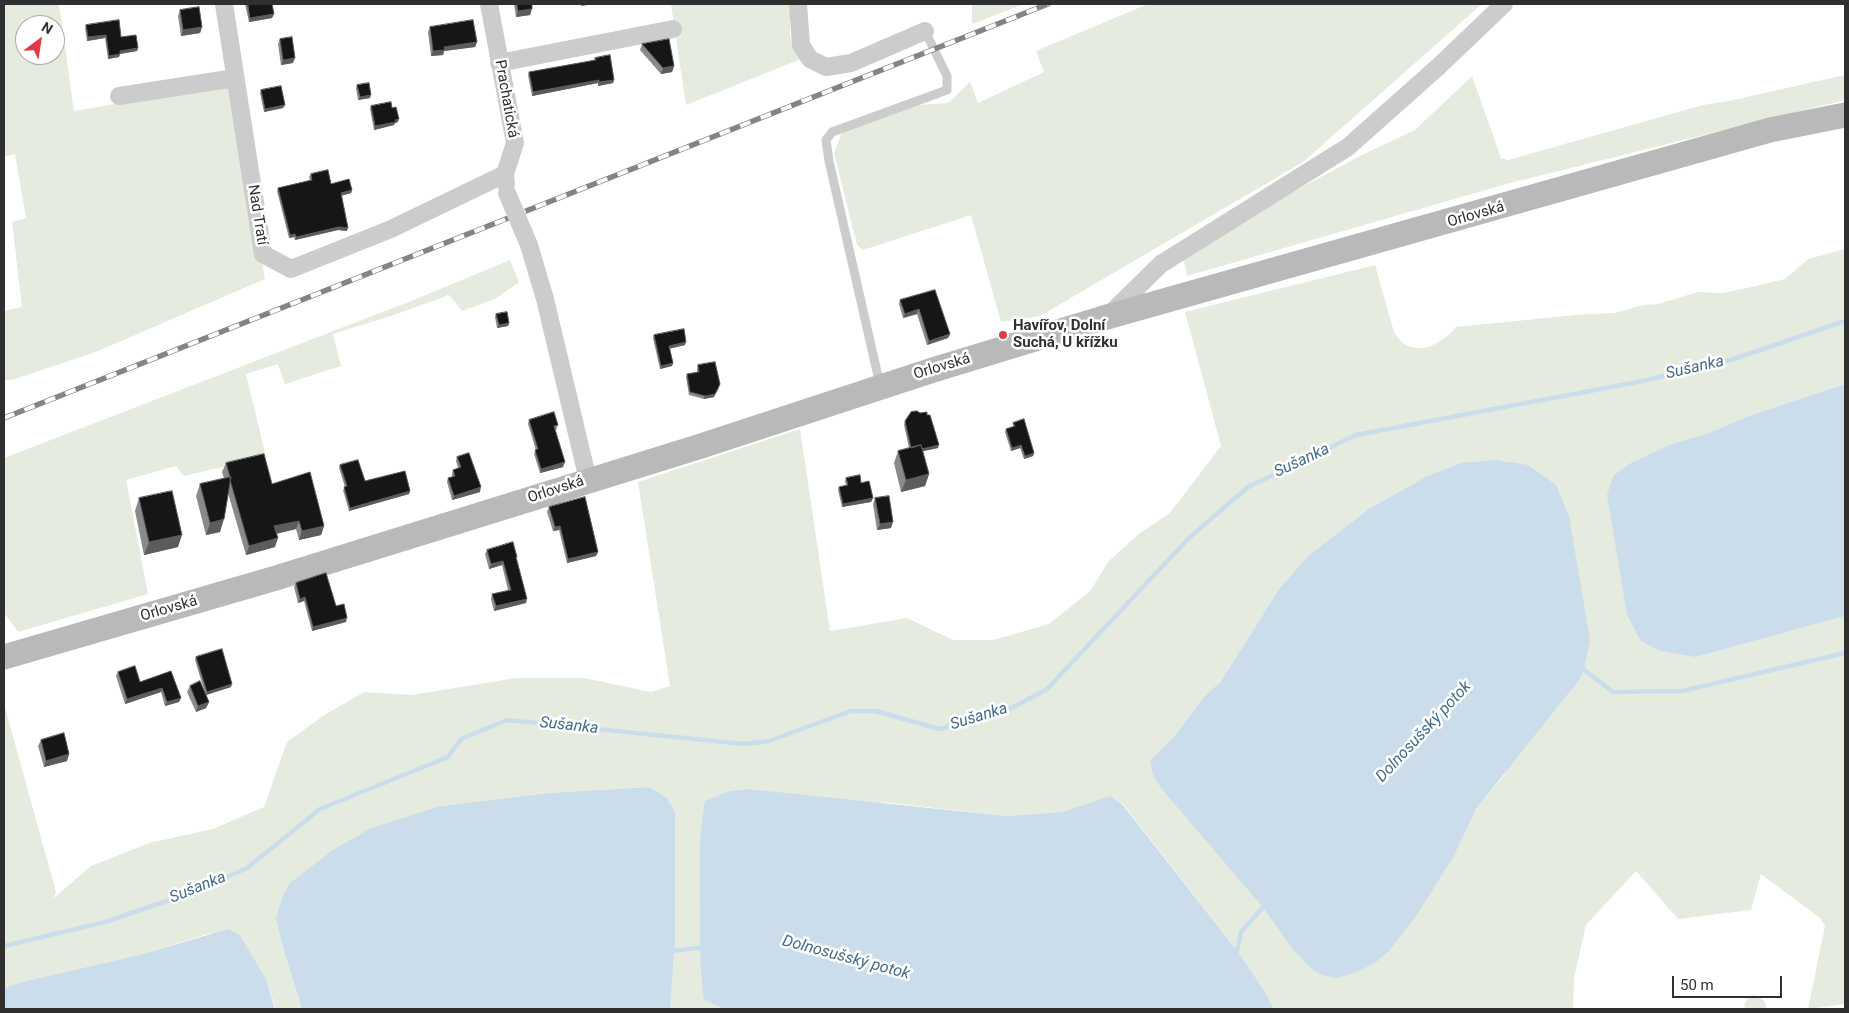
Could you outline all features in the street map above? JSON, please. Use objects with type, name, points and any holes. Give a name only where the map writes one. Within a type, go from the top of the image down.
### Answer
[{"type":"main road","name":"Orlovská","points":[[4,657],[276,578],[1107,317],[1770,130],[1845,114]]},
{"type":"street","name":"Nad Tratí","points":[[224,4],[263,254],[291,269],[391,229],[504,174]]},
{"type":"street","name":"Prachatická","points":[[489,4],[515,143],[504,174],[507,193],[529,245],[545,299],[588,480]]},
{"type":"street","points":[[798,4],[801,46],[810,59],[826,67],[851,63],[925,32]]},
{"type":"street","name":"Orlovská","points":[[1107,317],[1161,264],[1348,147],[1438,67],[1504,4]]},
{"type":"street","points":[[499,63],[673,29]]},
{"type":"street","points":[[118,96],[235,78]]},
{"type":"lane","points":[[880,387],[826,140],[832,132],[947,90],[947,76],[925,32]]},
{"type":"shaded area","points":[[4,4],[59,4],[61,15],[15,15],[15,65],[65,65],[65,47],[74,111],[230,84],[265,279],[98,351],[12,380],[4,380],[4,311],[22,307],[12,222],[26,218],[15,154],[4,156]]},
{"type":"shaded area","points":[[671,4],[790,4],[790,37],[801,59],[686,105]]},
{"type":"shaded area","points":[[972,4],[1024,4],[972,24]]},
{"type":"shaded area","points":[[1148,4],[1482,4],[1303,162],[1040,316],[1001,322],[971,215],[863,250],[857,245],[834,153],[842,132],[903,106],[948,103],[970,82],[978,103],[1044,72],[1036,51]]},
{"type":"shaded area","points":[[1845,75],[1845,100],[1510,183],[1187,276],[1182,251],[1362,155],[1415,130],[1472,76],[1501,158],[1508,160],[1703,105]]},
{"type":"shaded area","points":[[1845,249],[1845,384],[1754,414],[1704,435],[1696,657],[1845,616],[1845,1004],[1808,1009],[1825,926],[1820,918],[1761,874],[1751,910],[1678,919],[1636,871],[1586,925],[1574,978],[1573,1009],[1274,1009],[1262,987],[1238,952],[1123,804],[1110,796],[1062,812],[1006,816],[882,802],[704,1000],[724,1009],[668,1009],[670,1008],[675,945],[675,812],[649,787],[549,793],[441,806],[276,919],[302,1009],[276,1009],[266,979],[211,933],[143,954],[22,982],[4,988],[4,704],[56,892],[54,898],[91,866],[149,843],[213,829],[264,807],[287,742],[323,716],[364,692],[411,695],[516,678],[584,678],[651,692],[670,686],[638,482],[800,429],[830,631],[907,618],[953,640],[993,640],[1049,624],[1090,591],[1109,561],[1140,533],[1170,513],[1221,446],[1185,312],[1375,265],[1394,332],[1408,346],[1425,348],[1442,340],[1456,327],[1615,313],[1643,305],[1658,304],[1698,292],[1722,293],[1752,287],[1785,279],[1808,259]],"holes":[[[1461,463],[1505,774],[1476,809],[1454,856],[1291,947],[1261,905],[1173,738],[1203,698],[1221,681],[1279,589],[1309,555],[1370,508],[1427,476]]]},
{"type":"shaded area","points":[[510,260],[519,282],[495,299],[462,311],[449,295],[333,334],[341,366],[285,384],[278,364],[246,374],[266,457],[184,476],[176,466],[126,480],[148,594],[18,632],[5,614],[4,458],[419,298]]},
{"type":"shaded area","points":[[1753,995],[1765,1002],[1766,1009],[1746,1009],[1744,1006],[1749,996]]},
{"type":"water","points":[[1845,384],[1845,616],[1696,657],[1660,651],[1641,641],[1627,615],[1607,495],[1613,476],[1629,464],[1672,444],[1704,435],[1754,414]]},
{"type":"water","points":[[1496,460],[1528,465],[1556,485],[1569,516],[1590,640],[1584,670],[1579,680],[1476,809],[1454,856],[1418,913],[1389,951],[1376,962],[1355,973],[1336,978],[1321,975],[1311,968],[1291,947],[1261,905],[1161,788],[1153,775],[1150,761],[1173,738],[1203,698],[1221,681],[1279,589],[1309,555],[1370,508],[1427,476],[1461,463]]},
{"type":"water","points":[[649,787],[667,798],[675,812],[675,945],[670,1008],[302,1009],[276,919],[282,898],[290,883],[333,850],[371,828],[441,806],[549,793]]},
{"type":"water","points":[[748,789],[1006,816],[1062,812],[1110,796],[1122,804],[1238,952],[1262,987],[1274,1009],[724,1009],[704,1000],[700,948],[699,872],[701,830],[705,801],[730,791]]},
{"type":"water","points":[[228,929],[239,934],[266,979],[275,1009],[4,1009],[4,988],[22,982],[143,954]]},
{"type":"building","points":[[248,4],[272,4],[274,14],[250,18]]},
{"type":"building","points":[[517,4],[532,4],[532,9],[518,11]]},
{"type":"building","points":[[199,7],[202,27],[183,30],[180,10]]},
{"type":"building","points":[[119,20],[121,37],[136,35],[138,48],[120,51],[120,54],[109,56],[106,35],[88,37],[86,25]]},
{"type":"building","points":[[473,20],[477,42],[444,47],[445,50],[433,51],[430,27]]},
{"type":"building","points":[[292,37],[295,58],[283,60],[280,39]]},
{"type":"building","points":[[669,39],[674,66],[663,68],[642,44]]},
{"type":"building","points":[[610,55],[614,80],[599,82],[599,80],[533,92],[529,72],[596,60],[595,58]]},
{"type":"building","points":[[369,83],[371,95],[360,97],[357,85]]},
{"type":"building","points":[[281,86],[285,105],[265,109],[261,90]]},
{"type":"building","points":[[391,102],[392,108],[396,107],[399,119],[395,120],[396,122],[375,126],[371,106]]},
{"type":"building","points":[[328,170],[331,184],[349,179],[352,190],[341,193],[348,228],[339,227],[296,237],[295,234],[290,235],[278,188],[312,180],[311,174]]},
{"type":"building","points":[[935,290],[950,334],[929,341],[919,309],[905,314],[900,300]]},
{"type":"building","points":[[507,312],[509,323],[499,325],[496,314]]},
{"type":"building","points":[[684,329],[686,342],[669,346],[673,363],[661,366],[654,335]]},
{"type":"building","points":[[715,362],[720,384],[715,394],[705,396],[690,392],[687,374],[699,372],[698,365]]},
{"type":"building","points":[[917,411],[920,413],[927,412],[927,415],[930,415],[939,445],[922,449],[921,445],[911,448],[905,421],[911,412]]},
{"type":"building","points":[[554,412],[558,425],[554,426],[565,462],[541,469],[535,450],[538,449],[529,420]]},
{"type":"building","points":[[1024,419],[1034,453],[1025,456],[1021,445],[1012,448],[1006,429],[1015,426],[1013,423]]},
{"type":"building","points":[[921,445],[929,474],[906,480],[898,451]]},
{"type":"building","points":[[469,453],[481,487],[454,496],[448,478],[455,476],[453,470],[461,467],[457,457]]},
{"type":"building","points":[[264,454],[272,484],[310,472],[324,526],[302,531],[299,521],[274,526],[278,538],[249,546],[226,463]]},
{"type":"building","points":[[358,460],[365,481],[405,471],[410,491],[350,508],[344,487],[347,486],[340,465]]},
{"type":"building","points":[[860,475],[861,483],[869,481],[873,498],[843,504],[839,487],[848,485],[846,478]]},
{"type":"building","points":[[231,477],[224,519],[210,523],[200,484]]},
{"type":"building","points":[[172,491],[182,535],[149,542],[139,498]]},
{"type":"building","points":[[889,496],[893,522],[880,524],[875,498]]},
{"type":"building","points":[[585,497],[598,552],[568,559],[560,526],[555,527],[549,507]]},
{"type":"building","points":[[513,542],[527,599],[496,606],[492,594],[511,590],[503,561],[491,564],[487,550]]},
{"type":"building","points":[[326,573],[336,606],[344,604],[347,618],[313,627],[305,597],[300,599],[296,583]]},
{"type":"building","points":[[222,649],[232,684],[207,692],[196,657]]},
{"type":"building","points":[[135,666],[140,682],[171,671],[181,698],[167,702],[162,688],[127,699],[118,672]]},
{"type":"building","points":[[200,681],[209,702],[198,706],[190,686]]},
{"type":"building","points":[[64,733],[69,754],[46,761],[41,740]]},
{"type":"waterway","name":"Sušanka","points":[[4,946],[105,922],[196,891],[247,868],[320,809],[448,757],[461,739],[507,720],[744,744],[769,741],[851,711],[876,711],[939,729],[1003,712],[1046,690],[1189,538],[1248,487],[1356,435],[1638,382],[1731,360],[1845,321]]},
{"type":"waterway","name":"Dolnosušský potok","points":[[1579,666],[1613,692],[1682,691],[1845,653]]},
{"type":"waterway","name":"Dolnosušský potok","points":[[1236,956],[1241,932],[1266,904]]},
{"type":"waterway","name":"Dolnosušský potok","points":[[671,951],[705,947]]},
{"type":"railway","points":[[4,418],[1048,4]]},
{"type":"place","name":"Havířov, Dolní Suchá, U křížku","points":[[1003,335]]}]
